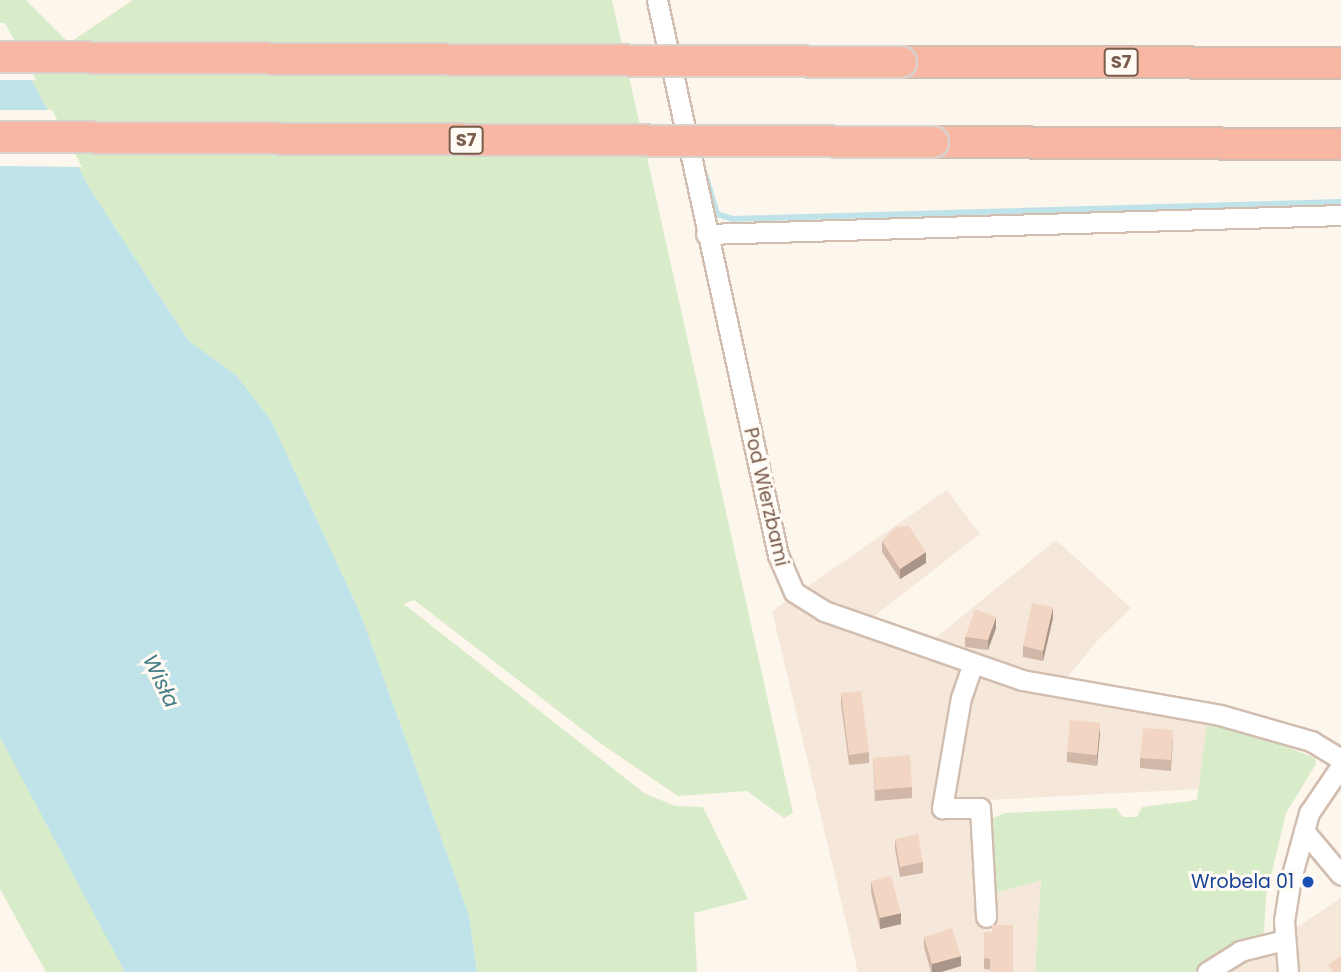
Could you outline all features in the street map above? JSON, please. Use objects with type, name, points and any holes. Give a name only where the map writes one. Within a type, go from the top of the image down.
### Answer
[{"type":"highway","name":"S7","points":[[0,57],[1341,63]]},
{"type":"highway","name":"S7","points":[[0,137],[1341,144]]},
{"type":"street","name":"Pod Wierzbami","points":[[657,0],[778,555],[788,584],[801,598],[824,611],[1022,681],[1220,715],[1311,741],[1341,759]]},
{"type":"street","points":[[706,234],[1341,215]]},
{"type":"street","points":[[973,663],[961,697],[942,808],[980,808],[986,917]]},
{"type":"street","points":[[1288,972],[1284,940],[1286,901],[1304,831],[1320,794],[1341,766]]},
{"type":"street","points":[[1304,831],[1341,875]]},
{"type":"street","points":[[1207,972],[1240,951],[1284,940]]},
{"type":"shaded area","points":[[947,490],[980,534],[869,620],[934,639],[1056,540],[1131,608],[1098,640],[1052,696],[1207,722],[1200,789],[968,801],[975,900],[1041,879],[1035,972],[858,972],[772,611]]},
{"type":"shaded area","points":[[1341,898],[1341,972],[1229,972]]},
{"type":"green space","points":[[0,0],[26,0],[69,43],[133,0],[612,0],[793,813],[784,818],[747,791],[678,796],[600,743],[414,600],[404,604],[644,793],[675,806],[703,807],[748,899],[694,913],[697,972],[477,972],[469,915],[361,615],[271,420],[236,375],[189,341],[90,189],[0,21]]},
{"type":"green space","points":[[1207,722],[1235,727],[1315,758],[1316,764],[1286,813],[1266,897],[1264,933],[1194,972],[1035,972],[1041,880],[993,894],[989,820],[1005,813],[1116,808],[1123,817],[1137,817],[1142,807],[1197,800]]},
{"type":"green space","points":[[0,737],[110,939],[125,972],[46,972],[0,889]]},
{"type":"water","name":"Wisła","points":[[0,21],[90,189],[189,341],[236,375],[271,420],[361,615],[469,915],[477,972],[125,972],[0,737]]},
{"type":"pier","points":[[0,23],[5,23],[36,80],[0,80]]},
{"type":"pier","points":[[0,110],[52,110],[82,167],[0,166]]},
{"type":"building","points":[[909,526],[926,552],[900,569],[882,541],[896,527]]},
{"type":"building","points":[[1032,603],[1053,607],[1043,651],[1023,646]]},
{"type":"building","points":[[975,609],[996,617],[988,640],[965,637]]},
{"type":"building","points":[[861,691],[869,752],[849,755],[841,693]]},
{"type":"building","points":[[1070,720],[1100,723],[1097,755],[1067,752]]},
{"type":"building","points":[[1143,728],[1173,730],[1171,760],[1140,758]]},
{"type":"building","points":[[910,755],[912,787],[875,790],[873,758]]},
{"type":"building","points":[[918,834],[923,862],[900,867],[895,839]]},
{"type":"building","points":[[891,876],[901,913],[880,918],[871,881]]},
{"type":"building","points":[[992,925],[1013,925],[1013,972],[990,972],[990,959],[984,958],[984,932],[992,932]]},
{"type":"building","points":[[952,928],[961,956],[932,964],[924,937]]},
{"type":"building","points":[[1341,956],[1341,972],[1333,972],[1328,965]]},
{"type":"waterway","points":[[705,174],[717,214],[732,219],[1341,202]]},
{"type":"place","name":"Wrobela 01","points":[[1308,882]]}]
